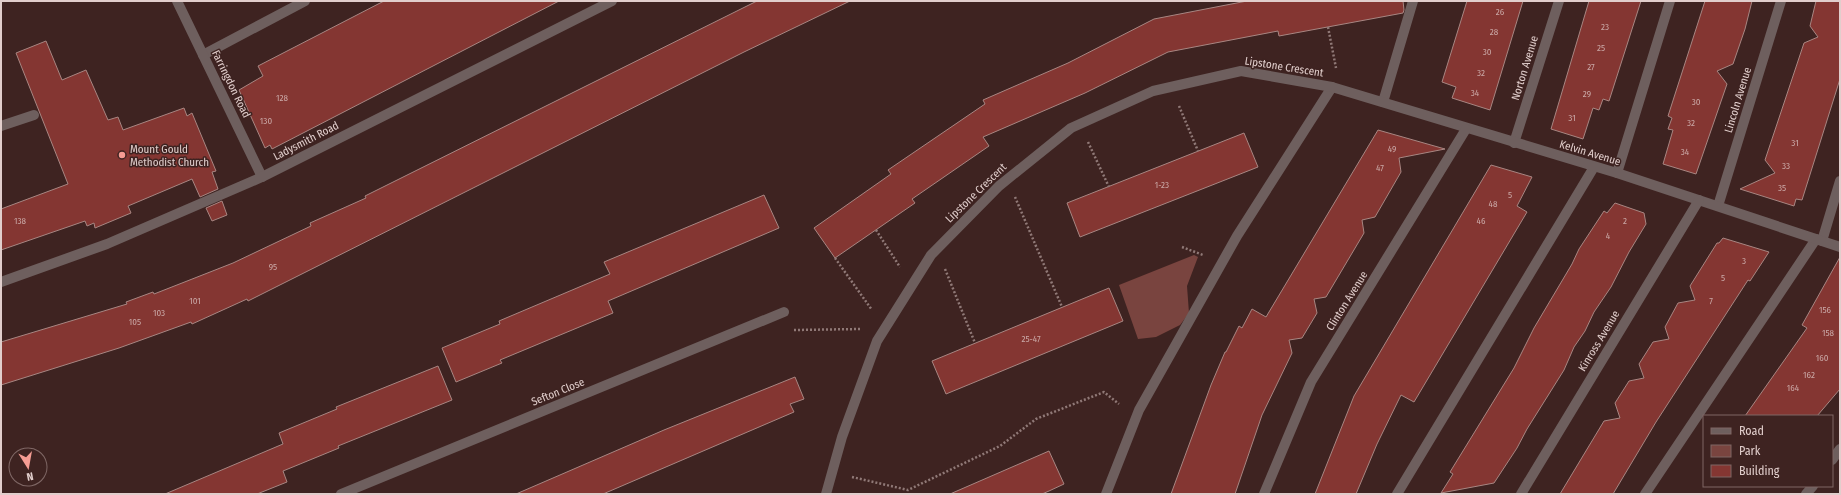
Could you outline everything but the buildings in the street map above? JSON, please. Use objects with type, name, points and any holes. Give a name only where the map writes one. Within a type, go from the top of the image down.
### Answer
[{"type":"street","name":"Farringdon Road","points":[[177,1],[262,177]]},
{"type":"street","points":[[203,54],[305,1]]},
{"type":"street","name":"Ladysmith Road","points":[[1,282],[107,244],[262,177],[612,1]]},
{"type":"street","points":[[1383,102],[1413,1]]},
{"type":"street","name":"Norton Avenue","points":[[1514,143],[1559,1]]},
{"type":"street","points":[[1617,173],[1670,1]]},
{"type":"street","name":"Lincoln Avenue","points":[[1718,206],[1781,1]]},
{"type":"street","name":"Lipstone Crescent","points":[[826,494],[842,437],[877,341],[912,285],[937,249],[1007,179],[1071,128],[1153,91],[1241,71],[1336,89]]},
{"type":"street","points":[[1106,494],[1140,410],[1237,236],[1336,89]]},
{"type":"street","name":"Kelvin Avenue","points":[[1336,89],[1617,173],[1840,246]]},
{"type":"street","points":[[1,126],[34,115]]},
{"type":"street","name":"Clinton Avenue","points":[[1264,494],[1311,382],[1466,129]]},
{"type":"street","points":[[1397,494],[1594,167]]},
{"type":"street","points":[[1645,494],[1819,240],[1840,181]]},
{"type":"street","name":"Kinross Avenue","points":[[1521,494],[1699,200]]},
{"type":"street","name":"Sefton Close","points":[[341,494],[784,312]]},
{"type":"street","points":[[1833,458],[1840,448]]},
{"type":"path","points":[[1328,27],[1336,89]]},
{"type":"path","points":[[1170,87],[1198,151]]},
{"type":"path","points":[[1080,124],[1109,187]]},
{"type":"path","points":[[1007,179],[1062,307]]},
{"type":"path","points":[[876,230],[912,285]]},
{"type":"path","points":[[937,249],[975,343]]},
{"type":"path","points":[[835,258],[885,328]]},
{"type":"path","points":[[784,312],[795,331],[885,328]]},
{"type":"path","points":[[832,472],[908,490],[1000,446],[1036,419],[1104,392]]},
{"type":"green space","points":[[1194,255],[1198,257],[1187,286],[1189,313],[1180,325],[1156,337],[1138,339],[1119,285]]},
{"type":"place","name":"Mount Gould Methodist Church","points":[[122,155]]}]
